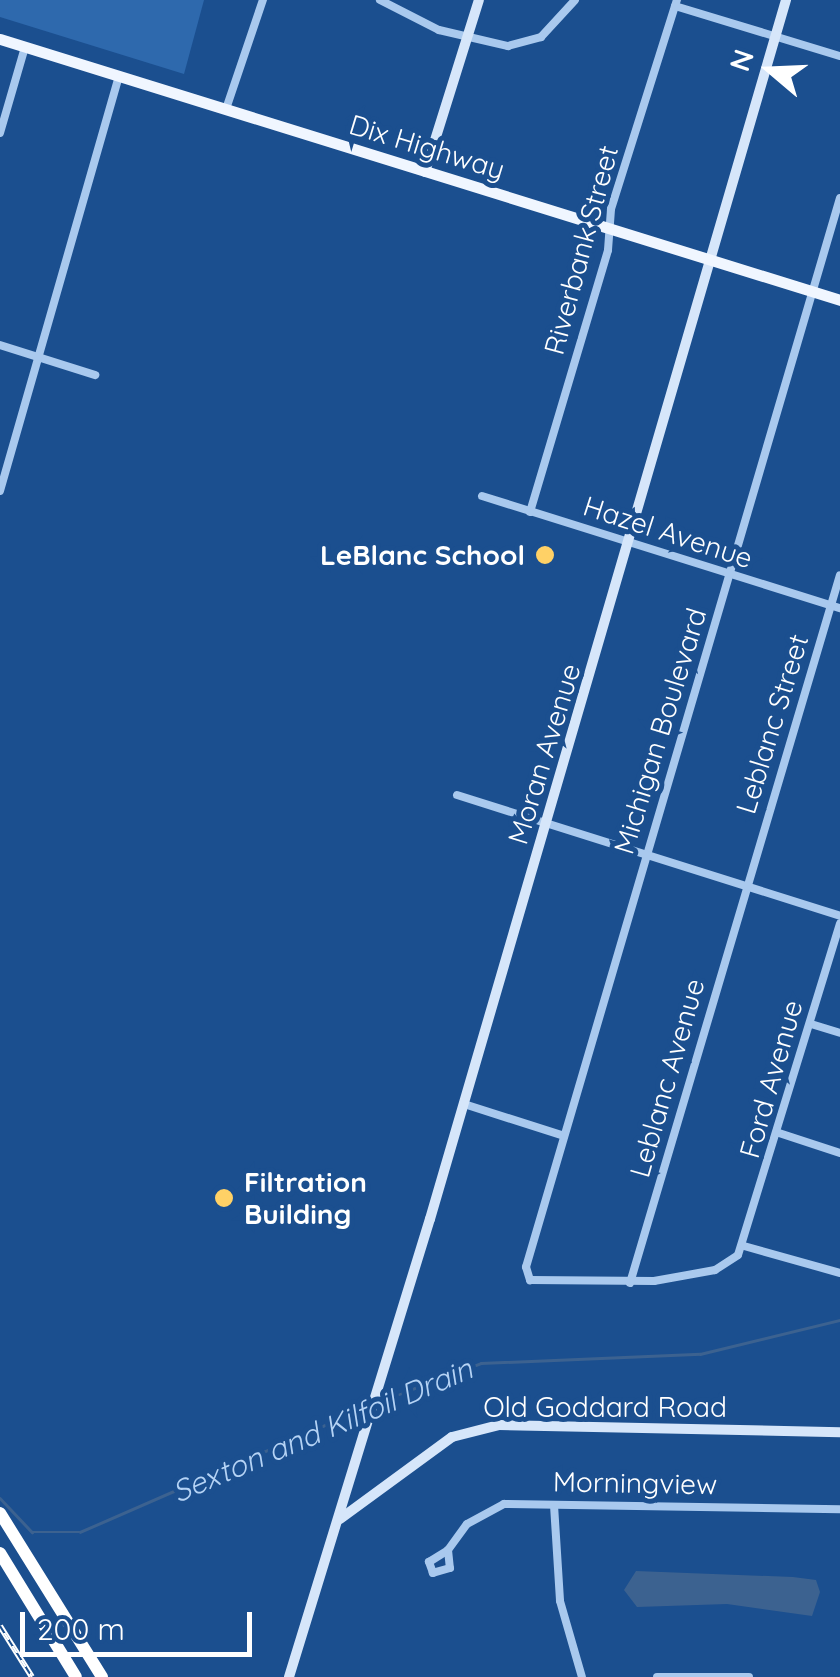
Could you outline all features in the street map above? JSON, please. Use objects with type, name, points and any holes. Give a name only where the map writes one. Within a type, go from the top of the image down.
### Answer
[{"type":"highway","points":[[0,1513],[102,1677]]},
{"type":"highway","points":[[0,1553],[76,1677]]},
{"type":"main road","points":[[425,172],[478,0]]},
{"type":"main road","name":"Moran Avenue","points":[[288,1677],[380,1387],[786,0]]},
{"type":"main road","name":"Dix Highway","points":[[0,39],[840,300]]},
{"type":"main road","name":"Old Goddard Road","points":[[338,1520],[443,1442],[499,1425],[840,1432]]},
{"type":"street","points":[[226,110],[263,0]]},
{"type":"street","points":[[380,0],[468,38],[526,43],[555,26],[575,0]]},
{"type":"street","points":[[676,3],[840,56]]},
{"type":"street","name":"Riverbank Street","points":[[530,512],[676,3]]},
{"type":"street","points":[[0,133],[25,47]]},
{"type":"street","points":[[0,491],[119,76]]},
{"type":"street","name":"Michigan Boulevard","points":[[630,1283],[528,1277],[564,1136],[840,198]]},
{"type":"street","points":[[0,345],[95,375]]},
{"type":"street","name":"Hazel Avenue","points":[[482,496],[835,608]]},
{"type":"street","name":"Leblanc Street","points":[[747,886],[835,608],[840,574]]},
{"type":"street","points":[[457,795],[747,886],[840,920]]},
{"type":"street","name":"Leblanc Avenue","points":[[630,1283],[747,886]]},
{"type":"street","name":"Ford Avenue","points":[[744,1246],[840,920]]},
{"type":"street","points":[[811,1024],[840,1033]]},
{"type":"street","points":[[464,1104],[564,1136]]},
{"type":"street","points":[[778,1134],[840,1153]]},
{"type":"street","points":[[630,1283],[715,1270],[744,1246],[840,1272]]},
{"type":"street","points":[[554,1505],[560,1601],[582,1677]]},
{"type":"street","name":"Morningview","points":[[448,1550],[467,1524],[493,1508],[554,1505],[840,1509]]},
{"type":"street","points":[[656,1677],[746,1677]]},
{"type":"shaded area","points":[[0,0],[204,0],[184,74],[0,17]]},
{"type":"shaded area","points":[[636,1571],[793,1577],[816,1580],[820,1592],[812,1616],[727,1604],[637,1607],[624,1590]]},
{"type":"waterway","name":"Sexton and Kilfoil Drain","points":[[380,1401],[481,1363],[700,1354],[840,1320]]},
{"type":"waterway","name":"Sexton and Kilfoil Drain","points":[[0,1498],[32,1532],[80,1532],[368,1406]]},
{"type":"railway","points":[[0,1626],[32,1677]]},
{"type":"place","name":"LeBlanc School","points":[[545,555]]},
{"type":"place","name":"Filtration Building","points":[[224,1198]]}]
